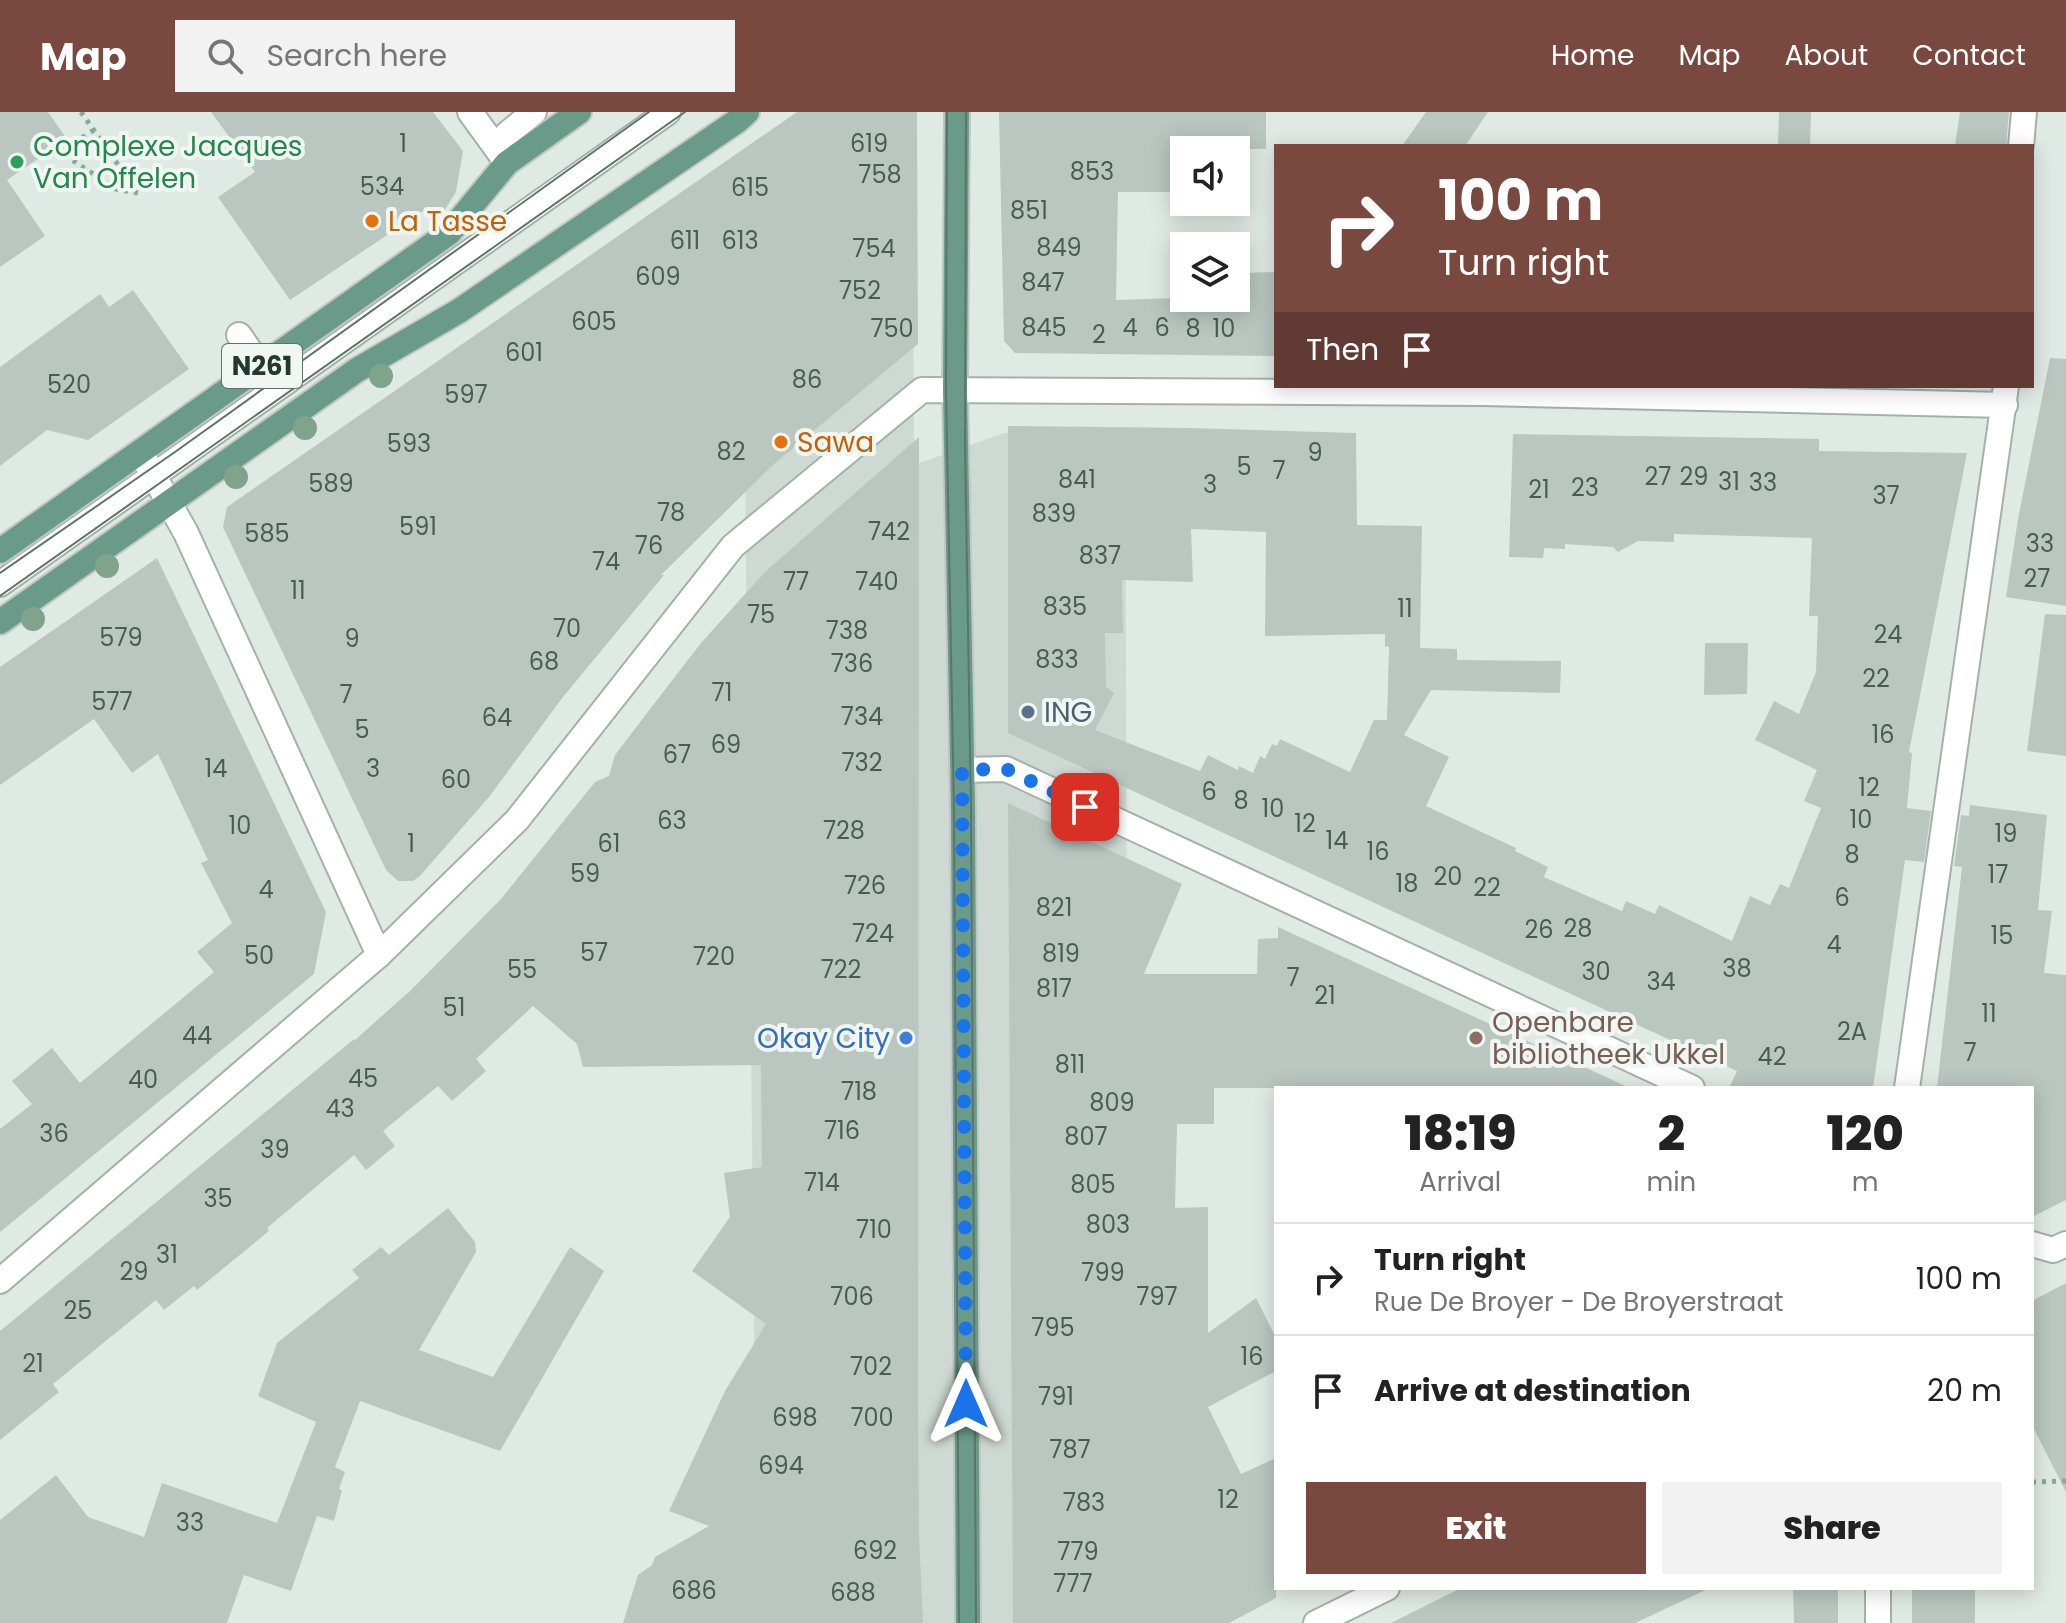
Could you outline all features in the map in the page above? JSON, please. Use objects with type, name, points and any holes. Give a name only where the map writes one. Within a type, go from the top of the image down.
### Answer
[{"type":"main road","name":"N261","points":[[0,551],[449,233],[507,163],[579,112]]},
{"type":"main road","name":"N261","points":[[0,622],[357,370],[459,311],[747,112]]},
{"type":"main road","points":[[957,112],[955,390],[962,770],[968,1623]]},
{"type":"street","points":[[470,112],[507,163]]},
{"type":"street","points":[[507,134],[534,112]]},
{"type":"street","points":[[0,584],[668,112]]},
{"type":"street","points":[[2021,144],[2024,112]]},
{"type":"street","points":[[239,335],[261,367]]},
{"type":"street","points":[[0,1281],[379,955],[517,820],[733,546],[922,390],[2005,395],[1907,1086]]},
{"type":"street","points":[[141,452],[171,503],[379,955]]},
{"type":"street","points":[[962,770],[1006,769],[1688,1086]]},
{"type":"street","points":[[2034,1245],[2053,1250],[2066,1244]]},
{"type":"street","points":[[1316,1623],[1383,1590]]},
{"type":"street","points":[[1878,1590],[1878,1623]]},
{"type":"path","points":[[81,112],[94,130],[138,193],[116,189],[66,156],[65,149],[94,130]]},
{"type":"path","points":[[2034,1482],[2066,1481]]},
{"type":"shaded area","points":[[913,220],[914,465],[1004,433],[1125,428],[1130,1623],[757,1623],[744,369]]},
{"type":"building","points":[[0,112],[48,112],[67,139],[7,180],[45,236],[0,267]]},
{"type":"building","points":[[211,112],[433,112],[463,151],[456,192],[438,221],[429,207],[290,300],[218,197],[255,172]]},
{"type":"building","points":[[797,112],[917,112],[918,344],[774,464],[661,575],[664,575],[563,697],[489,797],[420,876],[413,881],[398,881],[386,870],[223,527],[227,507]]},
{"type":"building","points":[[999,112],[1266,112],[1266,149],[1250,149],[1250,136],[1170,136],[1170,192],[1118,192],[1116,300],[1170,298],[1170,312],[1250,312],[1250,273],[1274,272],[1274,356],[1015,353],[1004,341]]},
{"type":"building","points":[[1426,112],[1488,112],[1466,144],[1403,144]]},
{"type":"building","points":[[1779,112],[1811,112],[1810,144],[1778,144]]},
{"type":"building","points":[[1960,112],[2009,112],[2006,144],[1955,144]]},
{"type":"building","points":[[133,290],[189,369],[88,440],[47,430],[0,466],[0,367],[100,294],[109,307]]},
{"type":"building","points":[[2050,358],[2066,359],[2066,606],[2006,597]]},
{"type":"building","points":[[1008,426],[1356,433],[1357,525],[1422,526],[1420,648],[1457,649],[1457,660],[1561,661],[1560,693],[1431,690],[1404,735],[1449,757],[1426,806],[1516,848],[1515,851],[1548,867],[1544,877],[1622,911],[1626,901],[1655,914],[1659,905],[1732,941],[1750,896],[1770,905],[1780,884],[1789,888],[1821,808],[1804,801],[1817,770],[1755,740],[1774,701],[1799,714],[1816,672],[1818,616],[1809,616],[1812,538],[1674,534],[1674,542],[1638,541],[1618,552],[1613,547],[1565,544],[1565,549],[1544,548],[1543,558],[1509,557],[1513,434],[1819,439],[1819,451],[1967,453],[1909,752],[1912,753],[1907,808],[1931,811],[1924,862],[1905,860],[1873,1086],[1730,1086],[1737,1071],[1008,733]],"holes":[[[1191,529],[1266,532],[1265,636],[1385,634],[1385,646],[1389,647],[1387,720],[1374,720],[1350,772],[1280,739],[1277,746],[1272,744],[1265,759],[1260,756],[1253,773],[1239,766],[1238,770],[1208,755],[1200,771],[1095,730],[1114,693],[1106,687],[1105,633],[1123,633],[1122,580],[1193,582]]]},
{"type":"building","points":[[919,437],[918,1398],[923,1623],[623,1623],[638,1575],[652,1565],[655,1557],[709,1526],[669,1511],[725,1391],[766,1324],[692,1271],[730,1217],[724,1173],[762,1167],[761,1065],[583,1067],[577,1044],[533,1006],[476,1059],[486,1071],[452,1101],[438,1086],[383,1131],[395,1146],[366,1170],[354,1155],[197,1290],[194,1286],[164,1310],[156,1300],[53,1384],[59,1392],[0,1440],[0,1331],[355,1040],[411,990],[501,899],[595,782],[609,776],[615,755],[657,700],[701,643],[765,572]]},
{"type":"building","points":[[157,558],[326,912],[314,974],[0,1232],[0,1129],[32,1104],[12,1081],[52,1048],[80,1083],[214,972],[197,952],[232,923],[201,863],[208,860],[158,754],[132,773],[94,719],[0,785],[0,667]]},
{"type":"building","points":[[2045,614],[2066,615],[2066,756],[2027,751]]},
{"type":"building","points":[[1705,643],[1748,643],[1747,694],[1704,695]]},
{"type":"building","points":[[1008,803],[1182,884],[1144,974],[1257,974],[1258,939],[1278,938],[1278,927],[1626,1086],[1214,1088],[1214,1124],[1177,1124],[1175,1208],[1208,1207],[1208,1333],[1256,1298],[1274,1334],[1274,1372],[1208,1407],[1241,1474],[1274,1459],[1276,1598],[1229,1623],[1013,1623]]},
{"type":"building","points":[[1970,805],[2047,815],[2038,910],[2052,911],[2044,973],[2066,975],[2066,1200],[2034,1216],[2034,1086],[1937,1086],[1962,867],[1954,866],[1961,815],[1969,816]]},
{"type":"building","points":[[448,1208],[475,1242],[476,1252],[419,1350],[493,1377],[570,1247],[604,1271],[500,1451],[360,1401],[335,1467],[345,1472],[334,1521],[317,1516],[291,1591],[244,1575],[227,1623],[0,1623],[0,1520],[56,1475],[88,1517],[144,1537],[162,1483],[277,1523],[316,1422],[258,1396],[277,1343],[359,1278],[352,1270],[381,1247],[389,1255]]},
{"type":"building","points":[[2066,1283],[2066,1492],[2034,1429],[2034,1300]]},
{"type":"building","points":[[1457,1590],[1706,1590],[1635,1623],[1391,1623]]},
{"type":"building","points":[[1793,1590],[1838,1590],[1838,1623],[1794,1623]]},
{"type":"building","points":[[1912,1590],[1975,1590],[1975,1623],[1912,1623]]},
{"type":"tram line","points":[[0,573],[175,452],[649,112]]},
{"type":"tram line","points":[[0,596],[685,112]]},
{"type":"tram line","points":[[947,112],[946,390],[954,810],[959,1623]]},
{"type":"tram line","points":[[966,112],[965,447],[971,810],[976,1623]]},
{"type":"place","name":"Complexe Jacques Van Offelen","points":[[17,162]]},
{"type":"place","name":"La Tasse","points":[[372,221]]},
{"type":"place","name":"Sawa","points":[[781,442]]},
{"type":"place","name":"ING","points":[[1028,712]]},
{"type":"place","name":"Okay City","points":[[906,1038]]},
{"type":"place","name":"Openbare bibliotheek Ukkel","points":[[1476,1038]]},
{"type":"route","points":[[966,1404],[962,770],[1006,769],[1085,807]]}]
